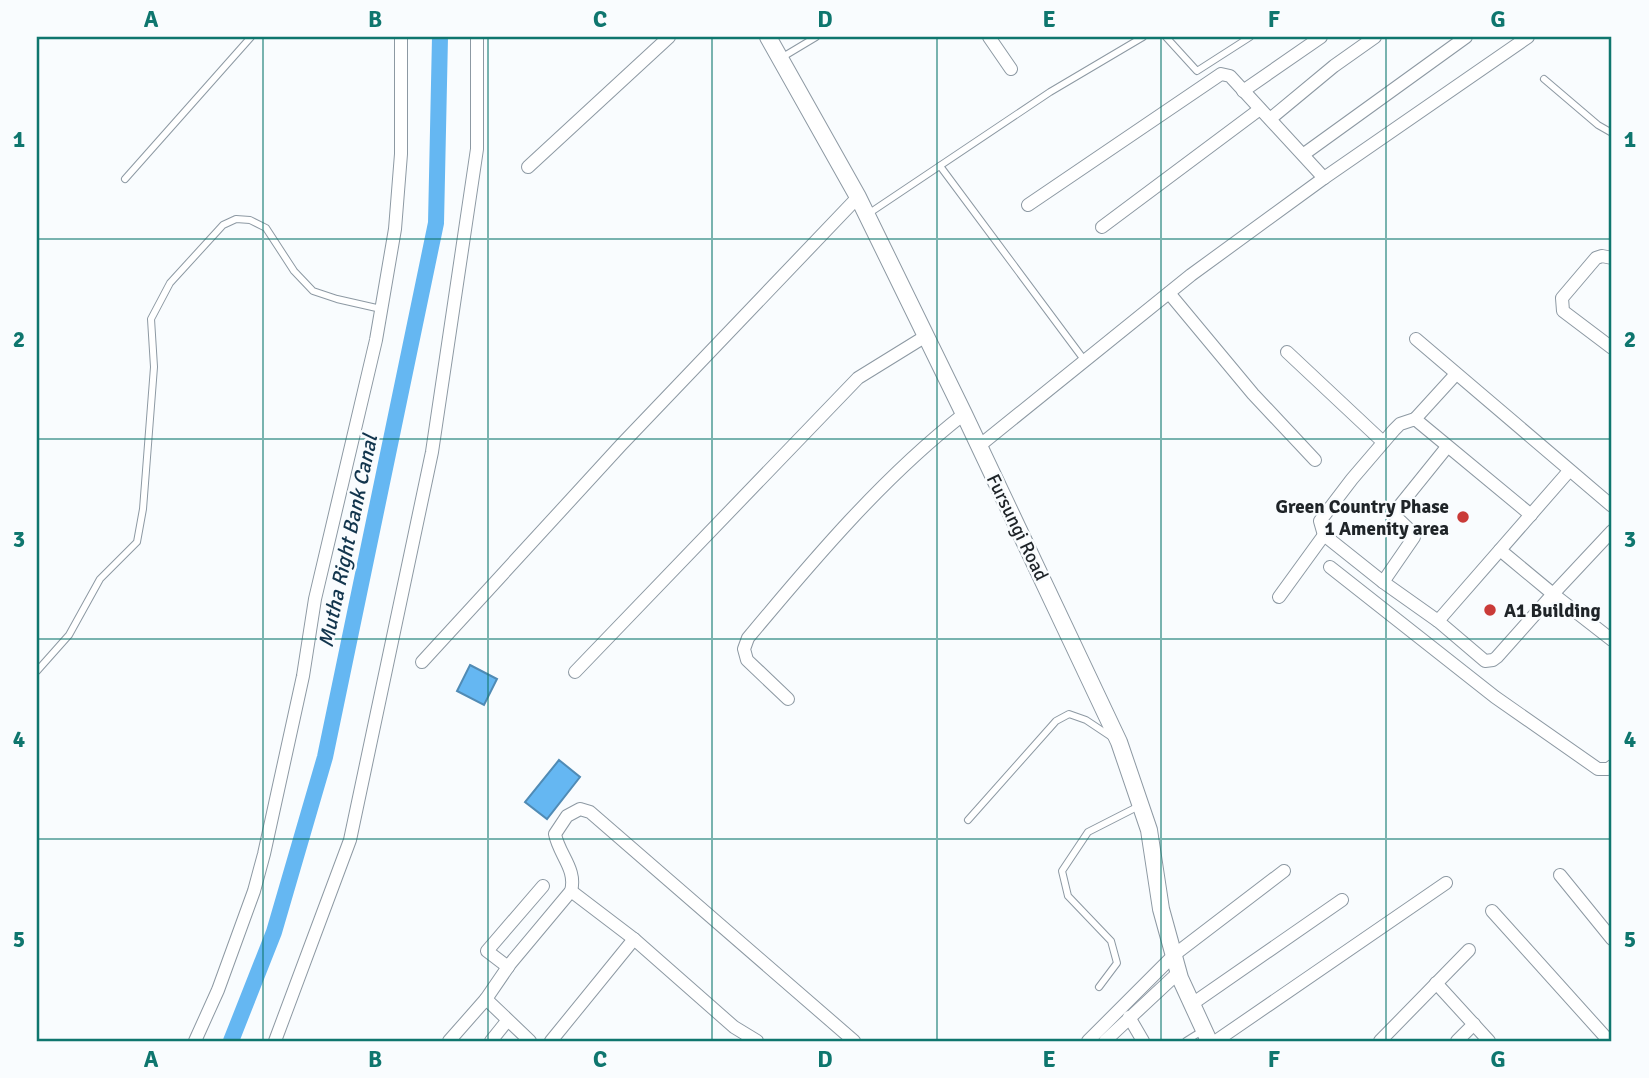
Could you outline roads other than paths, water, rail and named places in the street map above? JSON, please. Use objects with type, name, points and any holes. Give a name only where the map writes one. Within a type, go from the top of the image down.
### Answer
[{"type":"street","points":[[195,1041],[223,977],[254,891],[264,854],[303,676],[315,600],[381,309],[395,229],[401,154],[401,37]]},
{"type":"street","points":[[275,1041],[350,840],[432,452],[477,149],[477,37]]},
{"type":"street","points":[[528,167],[669,37]]},
{"type":"street","name":"Fursungi Road","points":[[768,37],[867,215],[1119,742],[1149,830],[1161,909],[1174,956],[1206,1035]]},
{"type":"street","points":[[989,37],[1011,69]]},
{"type":"street","points":[[1244,91],[1321,37]]},
{"type":"street","points":[[1270,119],[1334,66],[1375,37]]},
{"type":"street","points":[[1304,154],[1466,37]]},
{"type":"street","points":[[979,446],[1169,293],[1324,177],[1528,37]]},
{"type":"street","points":[[1027,205],[1220,74],[1230,76],[1324,177]]},
{"type":"street","points":[[1102,227],[1261,108]]},
{"type":"street","points":[[422,662],[621,445],[858,197]]},
{"type":"street","points":[[1612,258],[1596,258],[1562,298],[1561,305],[1563,311],[1612,348]]},
{"type":"street","points":[[1169,293],[1253,394],[1315,460]]},
{"type":"street","points":[[575,672],[858,378],[926,336]]},
{"type":"street","points":[[1416,339],[1612,506]]},
{"type":"street","points":[[1287,352],[1383,442]]},
{"type":"street","points":[[1456,374],[1415,419],[1400,424],[1383,442],[1322,517],[1324,535],[1489,662],[1497,657],[1612,531]]},
{"type":"street","points":[[788,699],[747,660],[744,649],[748,638],[888,481],[923,445],[964,414]]},
{"type":"street","points":[[1415,419],[1531,515]]},
{"type":"street","points":[[1383,582],[1414,537],[1393,514],[1447,447]]},
{"type":"street","points":[[1438,621],[1569,471]]},
{"type":"street","points":[[1279,597],[1324,535]]},
{"type":"street","points":[[1500,550],[1612,640]]},
{"type":"street","points":[[1330,567],[1495,697],[1598,769],[1612,766]]},
{"type":"street","points":[[449,1041],[486,999],[508,967],[571,891],[574,881],[570,867],[557,847],[555,834],[568,816],[580,809],[590,812],[854,1041]]},
{"type":"street","points":[[1088,1041],[1174,956],[1284,871]]},
{"type":"street","points":[[1560,875],[1612,939]]},
{"type":"street","points":[[1216,1041],[1446,883]]},
{"type":"street","points":[[508,967],[487,951],[543,886]]},
{"type":"street","points":[[571,891],[634,939],[734,1027],[757,1041]]},
{"type":"street","points":[[1192,1004],[1342,900]]},
{"type":"street","points":[[1492,911],[1609,1041]]},
{"type":"street","points":[[551,1041],[634,939]]},
{"type":"street","points":[[1380,1041],[1469,950]]},
{"type":"street","points":[[1105,1041],[1179,972]]},
{"type":"street","points":[[1436,983],[1489,1041]]},
{"type":"street","points":[[486,999],[530,1041]]},
{"type":"street","points":[[1129,1017],[1143,1041]]},
{"type":"street","points":[[491,1041],[507,1021]]},
{"type":"street","points":[[1457,1041],[1474,1024]]},
{"type":"lane","points":[[125,179],[251,37]]},
{"type":"lane","points":[[781,58],[816,37]]},
{"type":"lane","points":[[867,215],[1050,92],[1143,37]]},
{"type":"lane","points":[[1166,37],[1197,71],[1250,37]]},
{"type":"lane","points":[[1544,79],[1598,125],[1612,133]]},
{"type":"lane","points":[[940,166],[1085,361]]},
{"type":"lane","points":[[37,671],[69,635],[100,579],[137,542],[143,509],[154,367],[151,319],[170,283],[223,225],[236,219],[250,220],[266,228],[294,271],[313,290],[337,299],[381,309]]},
{"type":"lane","points":[[968,820],[1056,721],[1069,714],[1086,720],[1119,742]]},
{"type":"lane","points":[[1099,988],[1117,963],[1111,941],[1068,896],[1062,871],[1088,832],[1140,805]]},
{"type":"lane","points":[[1186,1041],[1206,1035]]},
{"type":"water","points":[[470,665],[497,679],[484,705],[457,691]]},
{"type":"water","points":[[559,760],[580,777],[547,819],[525,802]]},
{"type":"waterway","name":"Mutha Right Bank Canal","points":[[231,1041],[274,932],[325,757],[436,223],[440,37]]},
{"type":"place","name":"Green Country Phase 1 Amenity area","points":[[1463,517]]},
{"type":"place","name":"A1 Building","points":[[1490,610]]}]
